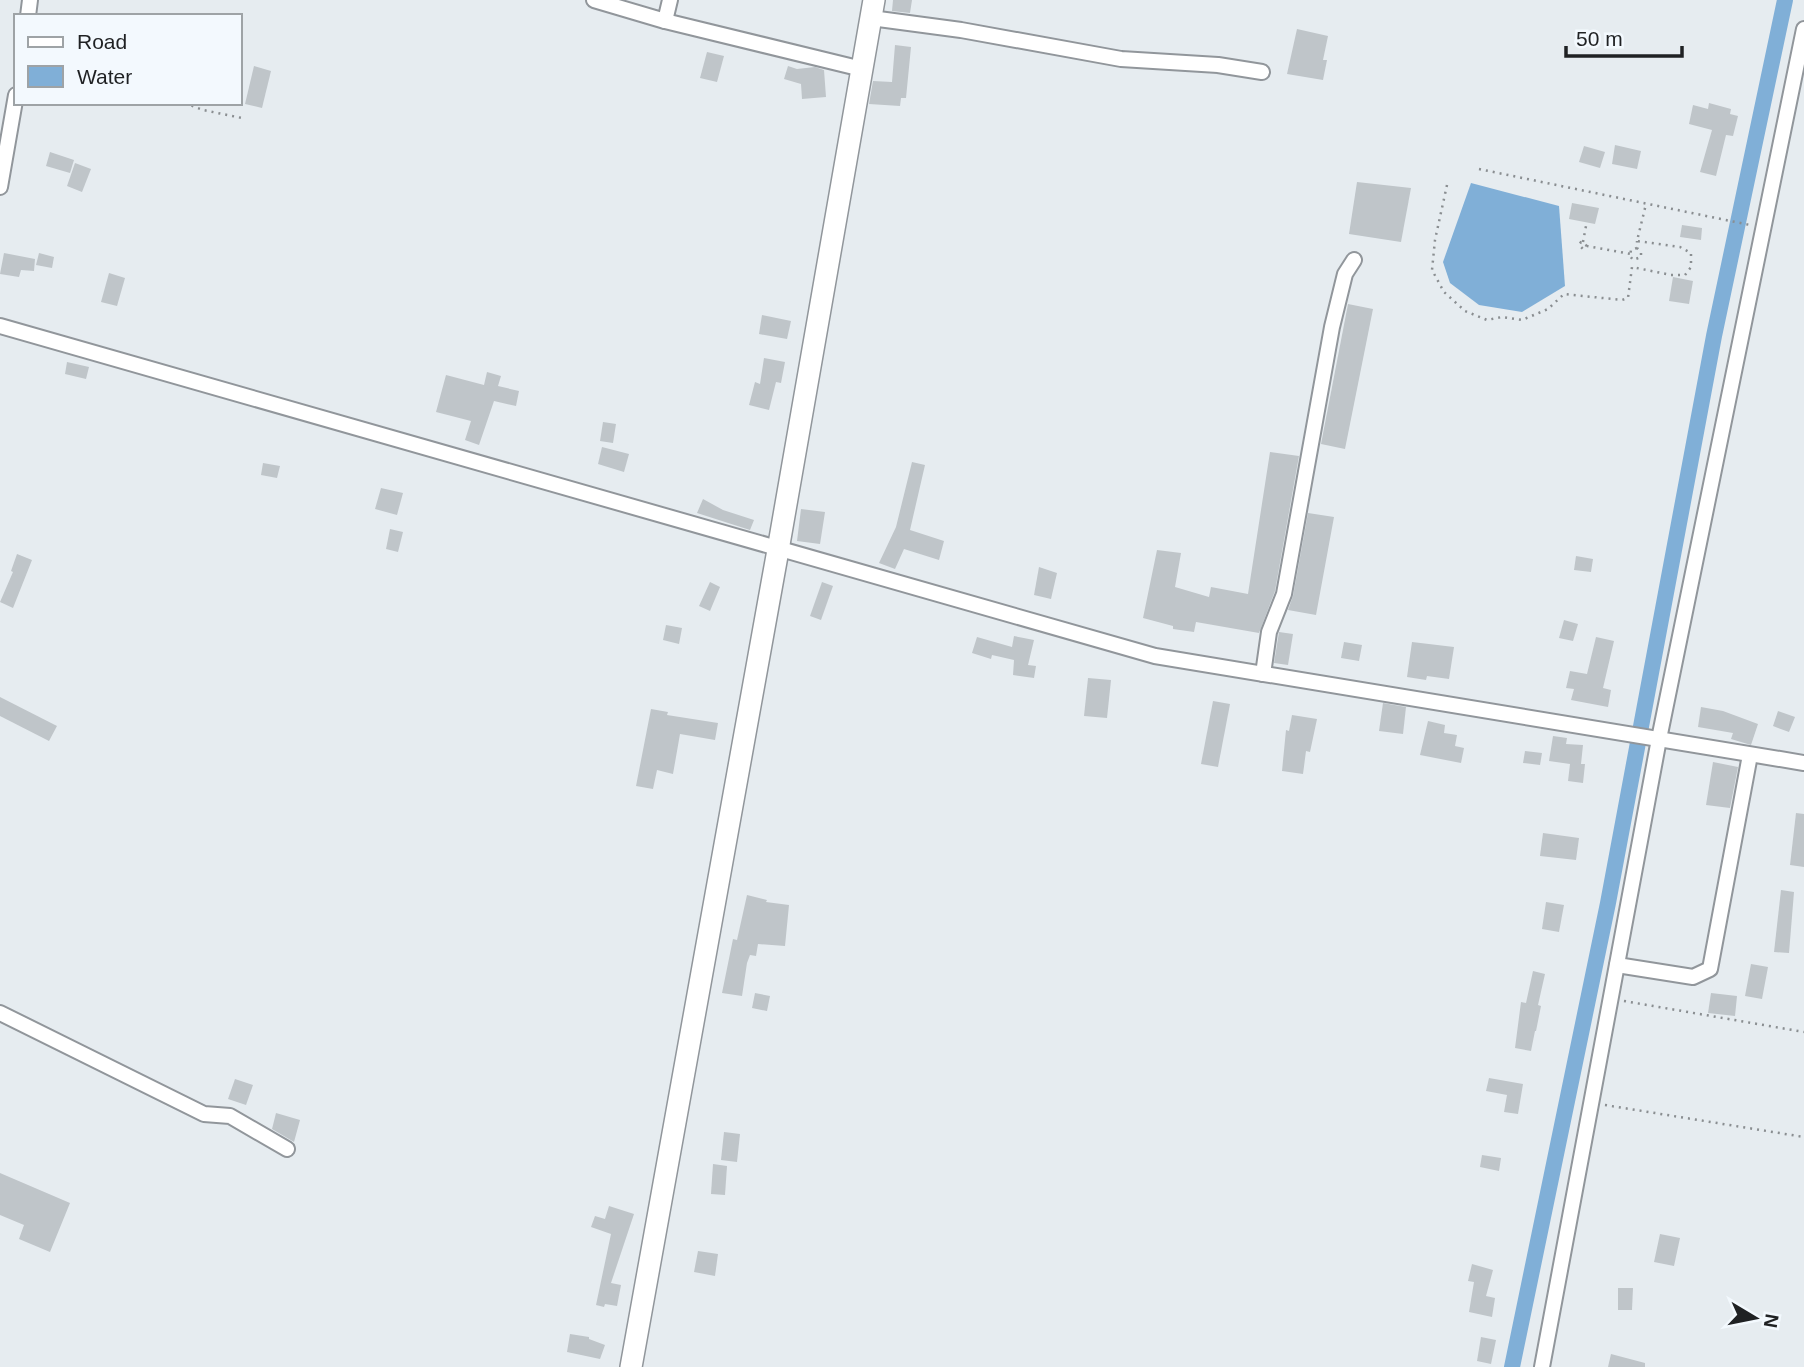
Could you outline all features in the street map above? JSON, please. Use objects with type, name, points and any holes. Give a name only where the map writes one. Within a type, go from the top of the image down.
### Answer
[{"type":"street","points":[[594,0],[665,21],[862,69]]},
{"type":"street","points":[[665,21],[670,0]]},
{"type":"street","points":[[631,1367],[872,9],[961,30],[1121,59],[1218,65],[1262,72]]},
{"type":"street","points":[[1542,1367],[1659,739],[1804,29]]},
{"type":"street","points":[[0,187],[14,105]]},
{"type":"street","points":[[1263,674],[1269,632],[1284,594],[1332,327],[1345,274],[1354,260]]},
{"type":"street","points":[[0,326],[1155,656],[1804,763]]},
{"type":"street","points":[[1617,965],[1693,977],[1710,969],[1750,755]]},
{"type":"street","points":[[0,1013],[204,1114],[230,1116],[287,1149]]},
{"type":"path","points":[[191,105],[242,118]]},
{"type":"path","points":[[1479,169],[1748,225]]},
{"type":"path","points":[[1447,185],[1435,240],[1432,270],[1444,292],[1465,311],[1487,320],[1502,317],[1522,320],[1548,309],[1564,294],[1622,300],[1628,298],[1633,260],[1630,254]]},
{"type":"path","points":[[1633,260],[1641,257],[1637,241],[1646,204]]},
{"type":"path","points":[[1586,226],[1583,242],[1578,245],[1583,249],[1587,246],[1630,254]]},
{"type":"path","points":[[1632,267],[1685,275],[1691,267],[1691,253],[1680,247],[1637,241]]},
{"type":"path","points":[[1630,254],[1631,250],[1637,248]]},
{"type":"path","points":[[1610,999],[1804,1032]]},
{"type":"path","points":[[1591,1103],[1804,1137]]},
{"type":"water","points":[[1471,183],[1559,206],[1565,286],[1522,312],[1479,305],[1450,283],[1443,262]]},
{"type":"building","points":[[893,0],[912,0],[910,13],[892,11]]},
{"type":"building","points":[[1297,29],[1328,36],[1323,60],[1327,60],[1323,80],[1287,74]]},
{"type":"building","points":[[895,45],[911,47],[906,98],[901,98],[900,106],[869,104],[873,81],[892,82]]},
{"type":"building","points":[[707,52],[724,56],[717,82],[700,78]]},
{"type":"building","points":[[254,66],[271,71],[262,108],[245,104]]},
{"type":"building","points":[[788,66],[824,70],[826,97],[802,99],[801,84],[784,79]]},
{"type":"building","points":[[1709,103],[1731,109],[1730,114],[1738,116],[1733,136],[1726,135],[1716,176],[1700,172],[1712,130],[1689,124],[1693,105],[1708,109]]},
{"type":"building","points":[[1615,145],[1641,151],[1637,169],[1612,164]]},
{"type":"building","points":[[1584,146],[1605,152],[1600,168],[1579,162]]},
{"type":"building","points":[[50,152],[74,160],[70,173],[46,166]]},
{"type":"building","points":[[75,163],[91,169],[82,192],[67,186]]},
{"type":"building","points":[[1357,182],[1411,188],[1401,242],[1349,234]]},
{"type":"building","points":[[1572,203],[1599,208],[1595,224],[1569,219]]},
{"type":"building","points":[[1682,225],[1702,228],[1701,240],[1680,237]]},
{"type":"building","points":[[4,253],[35,259],[34,271],[21,270],[19,277],[0,274]]},
{"type":"building","points":[[39,253],[54,257],[52,268],[36,265]]},
{"type":"building","points":[[109,273],[125,278],[117,306],[101,302]]},
{"type":"building","points":[[1673,277],[1693,281],[1689,304],[1669,301]]},
{"type":"building","points":[[1348,304],[1373,309],[1345,449],[1321,444]]},
{"type":"building","points":[[762,315],[791,321],[787,339],[759,334]]},
{"type":"building","points":[[764,358],[785,362],[781,383],[776,382],[769,410],[749,405],[755,382],[760,384]]},
{"type":"building","points":[[67,362],[89,367],[86,379],[65,374]]},
{"type":"building","points":[[487,372],[501,376],[498,386],[519,391],[516,406],[494,401],[479,445],[465,440],[471,421],[436,412],[446,375],[484,385]]},
{"type":"building","points":[[603,422],[616,424],[613,443],[600,441]]},
{"type":"building","points":[[602,447],[629,454],[624,472],[598,464]]},
{"type":"building","points":[[1270,452],[1299,456],[1275,591],[1259,633],[1196,622],[1194,632],[1173,629],[1173,626],[1143,618],[1157,550],[1181,553],[1175,587],[1209,597],[1211,587],[1248,594]]},
{"type":"building","points":[[912,462],[925,465],[910,530],[944,541],[939,560],[904,549],[895,569],[879,563],[896,527]]},
{"type":"building","points":[[263,463],[280,466],[277,478],[261,475]]},
{"type":"building","points":[[381,488],[403,493],[397,515],[375,509]]},
{"type":"building","points":[[703,499],[723,510],[754,520],[750,530],[697,513]]},
{"type":"building","points":[[801,509],[825,512],[820,544],[797,541]]},
{"type":"building","points":[[1308,513],[1334,517],[1316,615],[1288,610]]},
{"type":"building","points":[[390,529],[403,532],[398,552],[386,549]]},
{"type":"building","points":[[17,554],[32,560],[13,608],[0,602],[13,572],[11,571]]},
{"type":"building","points":[[1576,556],[1593,559],[1591,572],[1574,570]]},
{"type":"building","points":[[1039,567],[1057,573],[1051,599],[1034,595]]},
{"type":"building","points":[[710,582],[720,587],[710,611],[699,606]]},
{"type":"building","points":[[822,582],[833,586],[821,620],[810,616]]},
{"type":"building","points":[[1564,620],[1578,624],[1573,641],[1559,638]]},
{"type":"building","points":[[666,625],[682,628],[679,644],[663,640]]},
{"type":"building","points":[[1279,632],[1293,634],[1288,665],[1274,663]]},
{"type":"building","points":[[1014,636],[1034,640],[1028,665],[1036,666],[1034,678],[1013,675],[1014,660],[992,655],[991,659],[972,653],[977,637],[1012,647]]},
{"type":"building","points":[[1596,637],[1614,641],[1603,688],[1611,690],[1608,707],[1571,700],[1574,689],[1566,688],[1570,671],[1587,674]]},
{"type":"building","points":[[1344,642],[1362,645],[1359,661],[1341,658]]},
{"type":"building","points":[[1412,642],[1454,647],[1449,679],[1407,677]]},
{"type":"building","points":[[1088,678],[1111,680],[1107,718],[1084,716]]},
{"type":"building","points":[[0,697],[57,726],[49,741],[0,716]]},
{"type":"building","points":[[1213,701],[1230,704],[1218,767],[1201,764]]},
{"type":"building","points":[[1383,703],[1406,707],[1403,734],[1379,731]]},
{"type":"building","points":[[1701,707],[1723,711],[1758,724],[1751,745],[1731,739],[1733,733],[1698,727]]},
{"type":"building","points":[[651,709],[668,712],[667,715],[718,723],[715,740],[680,734],[673,774],[657,770],[653,789],[636,786]]},
{"type":"building","points":[[1778,711],[1795,717],[1789,732],[1773,726]]},
{"type":"building","points":[[1292,715],[1317,719],[1310,752],[1306,751],[1303,774],[1282,771],[1286,730],[1289,731]]},
{"type":"building","points":[[1428,721],[1445,725],[1444,733],[1457,735],[1455,746],[1464,748],[1461,763],[1420,755]]},
{"type":"building","points":[[1553,736],[1567,738],[1566,744],[1583,745],[1583,783],[1568,781],[1570,764],[1549,761]]},
{"type":"building","points":[[1525,751],[1542,753],[1540,765],[1523,763]]},
{"type":"building","points":[[1713,762],[1738,767],[1730,808],[1706,805]]},
{"type":"building","points":[[1796,813],[1804,814],[1804,867],[1790,865]]},
{"type":"building","points":[[1543,833],[1579,838],[1576,860],[1540,856]]},
{"type":"building","points":[[1781,890],[1794,892],[1789,953],[1774,952]]},
{"type":"building","points":[[747,895],[767,900],[766,902],[789,905],[785,946],[758,944],[756,956],[750,955],[747,963],[742,996],[722,993],[733,939],[737,940]]},
{"type":"building","points":[[1546,902],[1564,905],[1559,932],[1542,929]]},
{"type":"building","points":[[1751,964],[1768,967],[1762,999],[1745,996]]},
{"type":"building","points":[[1533,971],[1545,974],[1531,1051],[1515,1048],[1521,1002],[1526,1003]]},
{"type":"building","points":[[755,993],[770,996],[767,1011],[752,1008]]},
{"type":"building","points":[[1711,993],[1737,996],[1735,1016],[1708,1013]]},
{"type":"building","points":[[1489,1078],[1523,1084],[1518,1114],[1504,1112],[1507,1095],[1486,1091]]},
{"type":"building","points":[[235,1079],[253,1085],[246,1105],[228,1099]]},
{"type":"building","points":[[276,1113],[300,1120],[294,1142],[272,1129]]},
{"type":"building","points":[[724,1132],[740,1134],[737,1162],[721,1160]]},
{"type":"building","points":[[1482,1155],[1501,1158],[1499,1171],[1480,1167]]},
{"type":"building","points":[[713,1164],[727,1166],[725,1195],[711,1194]]},
{"type":"building","points":[[0,1173],[70,1203],[50,1252],[19,1239],[24,1225],[0,1215]]},
{"type":"building","points":[[609,1206],[634,1214],[611,1283],[621,1285],[617,1306],[605,1304],[604,1307],[596,1305],[611,1234],[591,1227],[595,1216],[605,1219]]},
{"type":"building","points":[[1660,1234],[1680,1238],[1674,1266],[1654,1262]]},
{"type":"building","points":[[698,1251],[718,1254],[715,1276],[694,1272]]},
{"type":"building","points":[[1472,1264],[1493,1270],[1486,1296],[1495,1298],[1492,1317],[1469,1312],[1474,1282],[1468,1281]]},
{"type":"building","points":[[1618,1288],[1633,1288],[1632,1310],[1618,1310]]},
{"type":"building","points":[[570,1334],[589,1337],[605,1345],[600,1359],[567,1352]]},
{"type":"building","points":[[1481,1337],[1496,1340],[1491,1364],[1477,1361]]},
{"type":"building","points":[[1611,1354],[1645,1363],[1645,1367],[1608,1367]]},
{"type":"waterway","points":[[1512,1367],[1608,903],[1714,336],[1785,0]]}]
